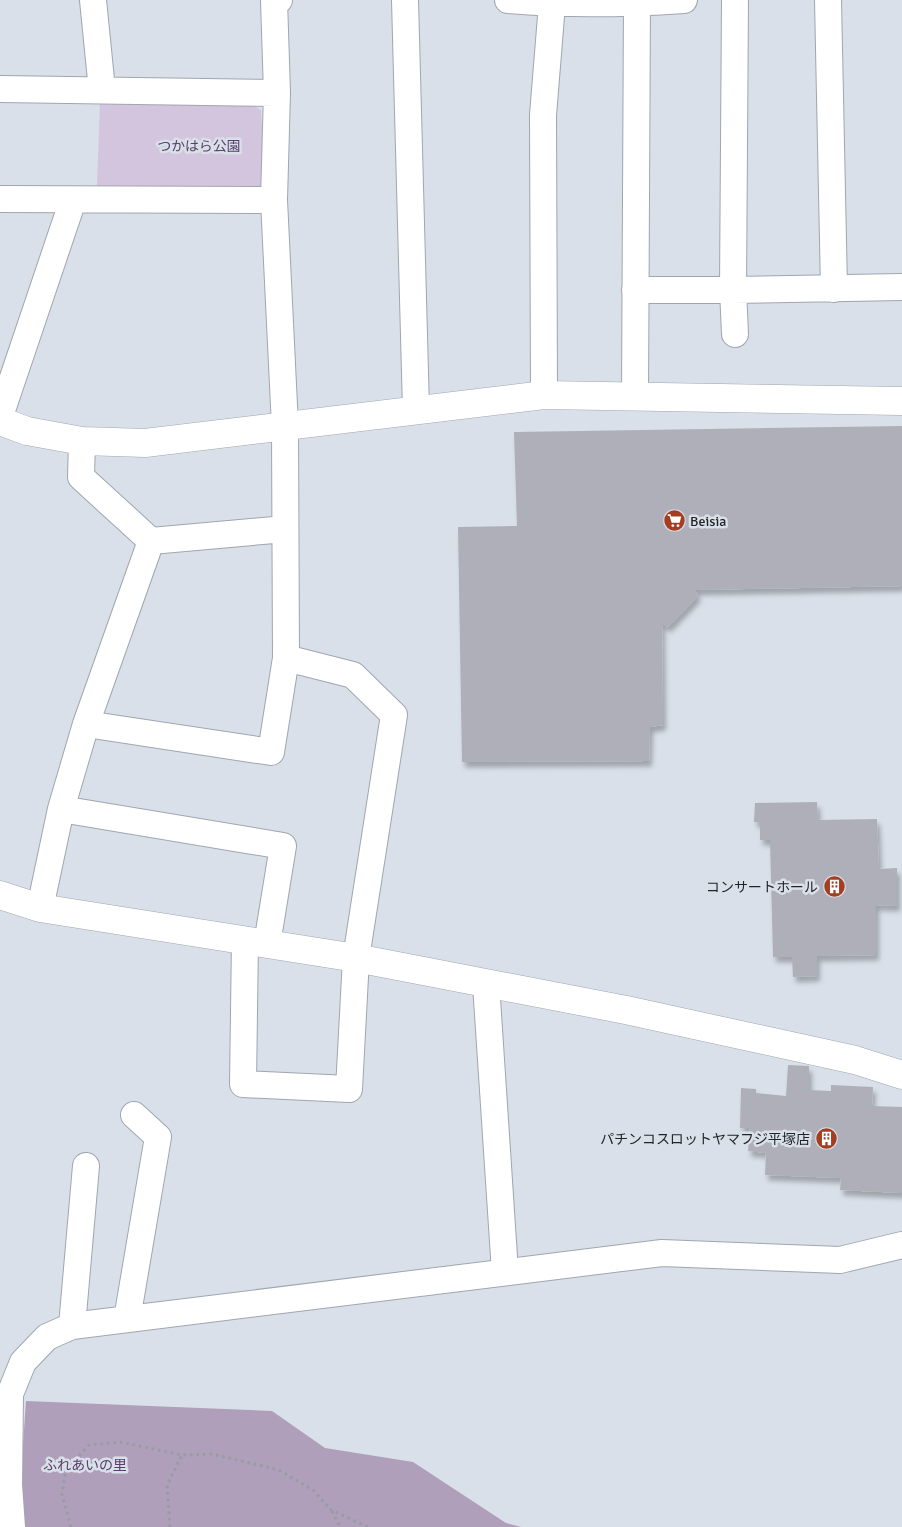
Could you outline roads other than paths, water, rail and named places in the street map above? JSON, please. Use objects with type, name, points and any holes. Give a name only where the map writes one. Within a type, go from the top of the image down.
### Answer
[{"type":"street","points":[[93,0],[102,90]]},
{"type":"street","points":[[86,724],[271,752],[286,658],[284,426],[274,200],[277,93],[274,0],[279,0]]},
{"type":"street","points":[[406,0],[416,410]]},
{"type":"street","points":[[508,0],[552,4],[684,0]]},
{"type":"street","points":[[735,0],[733,290],[735,334]]},
{"type":"street","points":[[828,0],[834,289]]},
{"type":"street","points":[[635,397],[637,2]]},
{"type":"street","points":[[544,395],[543,115],[552,4]]},
{"type":"street","points":[[0,89],[277,93]]},
{"type":"street","points":[[0,200],[274,200]]},
{"type":"street","points":[[0,416],[73,200]]},
{"type":"street","points":[[635,290],[902,287]]},
{"type":"street","points":[[0,421],[27,431],[82,441],[145,443],[544,395],[902,401]]},
{"type":"street","points":[[82,441],[81,477],[150,541],[285,529]]},
{"type":"street","points":[[40,908],[61,809],[86,724],[150,541]]},
{"type":"street","points":[[61,809],[283,846],[256,942],[242,1084],[349,1089],[356,958],[394,715],[353,675],[286,658]]},
{"type":"street","points":[[0,895],[40,908],[356,958],[626,1010],[855,1060],[902,1075]]},
{"type":"street","points":[[486,984],[505,1272]]},
{"type":"street","points":[[127,1319],[158,1137],[134,1115]]},
{"type":"street","points":[[72,1326],[86,1166]]},
{"type":"street","points":[[12,1527],[4,1484],[10,1394],[23,1362],[46,1337],[72,1326],[662,1254],[840,1260],[902,1245]]},
{"type":"place","name":"Beisia","points":[[674,521]]},
{"type":"place","name":"コンサートホール","points":[[834,887]]},
{"type":"place","name":"パチンコスロットヤマフジ平塚店","points":[[826,1139]]},
{"type":"park label","name":"つかはら公園","points":[[199,146]]},
{"type":"park label","name":"ふれあいの里","points":[[85,1465]]}]
